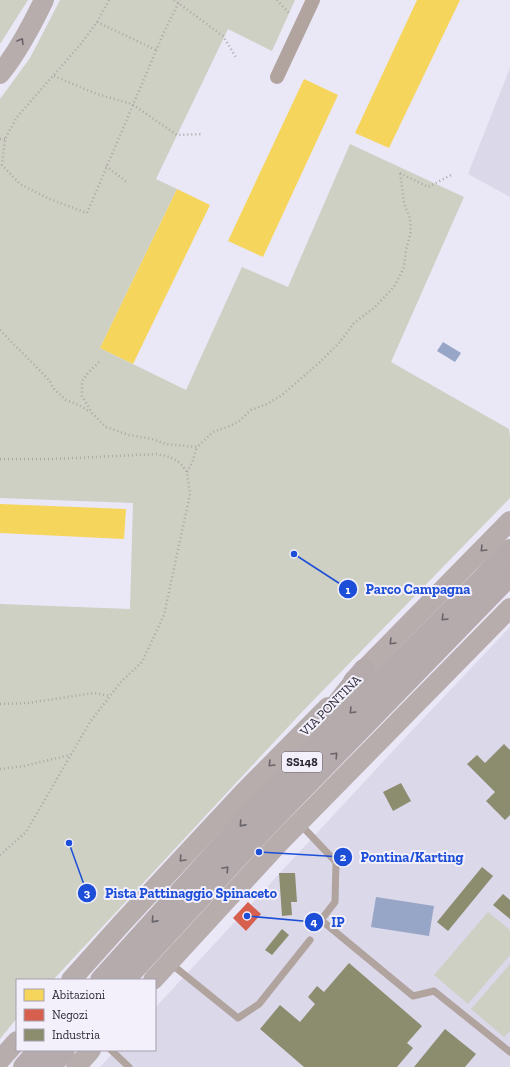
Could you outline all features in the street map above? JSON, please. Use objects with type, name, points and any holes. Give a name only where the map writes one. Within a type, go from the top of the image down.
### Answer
[{"type":"highway","name":"VIA PONTINA","points":[[101,979],[259,805],[510,550]]},
{"type":"highway","name":"SS148","points":[[125,979],[266,826],[510,575]]},
{"type":"highway","points":[[259,805],[364,670]]},
{"type":"highway","points":[[24,1067],[38,1051]]},
{"type":"highway","points":[[50,1067],[63,1051]]},
{"type":"street","points":[[0,74],[44,0]]},
{"type":"street","points":[[277,77],[313,0]]},
{"type":"street","name":"VIA PONTINA","points":[[72,979],[243,793],[510,521]]},
{"type":"street","points":[[154,979],[222,903],[298,823],[510,608]]},
{"type":"street","points":[[0,1060],[16,1042]]},
{"type":"street","points":[[76,1067],[90,1051]]},
{"type":"lane","points":[[298,823],[336,862],[335,902],[321,920],[413,996],[434,991],[510,1052]]},
{"type":"lane","points":[[169,962],[238,1018],[259,1004],[310,940]]},
{"type":"lane","points":[[112,1051],[129,1067]]},
{"type":"path","points":[[109,0],[97,22],[80,45],[17,117],[5,139],[2,165],[20,184],[47,198],[87,213],[132,104],[179,1]]},
{"type":"path","points":[[174,0],[179,1],[223,36],[238,59]]},
{"type":"path","points":[[277,0],[288,12],[303,20]]},
{"type":"path","points":[[97,22],[156,50]]},
{"type":"path","points":[[54,76],[97,94],[132,104],[177,135],[203,134]]},
{"type":"path","points":[[0,139],[5,139]]},
{"type":"path","points":[[106,166],[128,183]]},
{"type":"path","points":[[187,472],[192,463],[197,446],[213,432],[230,426],[239,421],[251,410],[267,404],[282,395],[329,353],[339,343],[354,323],[374,308],[394,287],[404,267],[411,230],[410,219],[404,203],[400,172],[428,187],[453,174]]},
{"type":"path","points":[[0,330],[50,381],[53,388],[66,400],[79,405],[92,413],[106,427],[129,435],[152,439],[166,444],[197,446]]},
{"type":"path","points":[[92,413],[82,396],[82,381],[100,362]]},
{"type":"path","points":[[0,459],[53,459],[157,454],[170,457],[180,463],[187,472],[190,494],[164,615],[142,662],[120,683],[90,722],[26,832],[0,856]]},
{"type":"path","points":[[0,704],[28,703],[94,694],[110,696]]},
{"type":"path","points":[[0,769],[24,766],[70,755]]},
{"type":"shaded area","points":[[0,0],[28,0],[0,44]]},
{"type":"shaded area","points":[[60,0],[295,0],[272,51],[228,29],[156,179],[177,189],[100,348],[186,390],[242,267],[288,287],[350,144],[464,197],[391,362],[509,429],[510,498],[301,713],[54,979],[16,979],[16,1019],[0,1039],[0,604],[130,609],[133,503],[0,498],[0,99],[30,58]]},
{"type":"shaded area","points":[[510,68],[510,197],[468,174]]},
{"type":"shaded area","points":[[510,627],[510,1067],[100,1067],[115,1051],[156,1051],[156,1007],[404,739]]},
{"type":"shaded area","points":[[488,912],[510,930],[510,955],[468,1004],[434,975]]},
{"type":"shaded area","points":[[510,964],[510,1031],[504,1037],[471,1009]]},
{"type":"water","points":[[443,342],[461,353],[455,362],[437,351]]},
{"type":"water","points":[[376,897],[434,906],[429,936],[371,927]]},
{"type":"building: Abitazioni","points":[[417,0],[460,0],[389,148],[355,133]]},
{"type":"building: Abitazioni","points":[[304,79],[338,95],[263,257],[228,241]]},
{"type":"building: Abitazioni","points":[[177,189],[210,205],[133,364],[100,348]]},
{"type":"building: Abitazioni","points":[[0,504],[126,509],[124,539],[0,533]]},
{"type":"building: Negozi","points":[[248,902],[261,914],[246,931],[233,918]]},
{"type":"building: Industria","points":[[504,744],[510,750],[510,815],[505,820],[486,801],[495,792],[467,764],[477,755],[485,763]]},
{"type":"building: Industria","points":[[401,783],[411,801],[393,811],[383,792]]},
{"type":"building: Industria","points":[[482,867],[493,876],[448,931],[437,922]]},
{"type":"building: Industria","points":[[279,873],[295,873],[297,902],[291,902],[292,915],[282,916]]},
{"type":"building: Industria","points":[[503,894],[510,900],[510,919],[493,905]]},
{"type":"building: Industria","points":[[282,929],[289,935],[272,955],[265,950]]},
{"type":"building: Industria","points":[[349,963],[422,1026],[407,1043],[413,1048],[397,1067],[304,1067],[260,1029],[280,1005],[300,1022],[315,1004],[308,997],[317,986],[324,992]]},
{"type":"building: Industria","points":[[445,1029],[476,1054],[465,1067],[414,1067]]},
{"type":"place","name":"Parco Campagna","points":[[294,554]]},
{"type":"place","name":"Pista Pattinaggio Spinaceto","points":[[69,843]]},
{"type":"place","name":"Pontina/Karting","points":[[259,852]]},
{"type":"place","name":"IP","points":[[247,916]]}]
